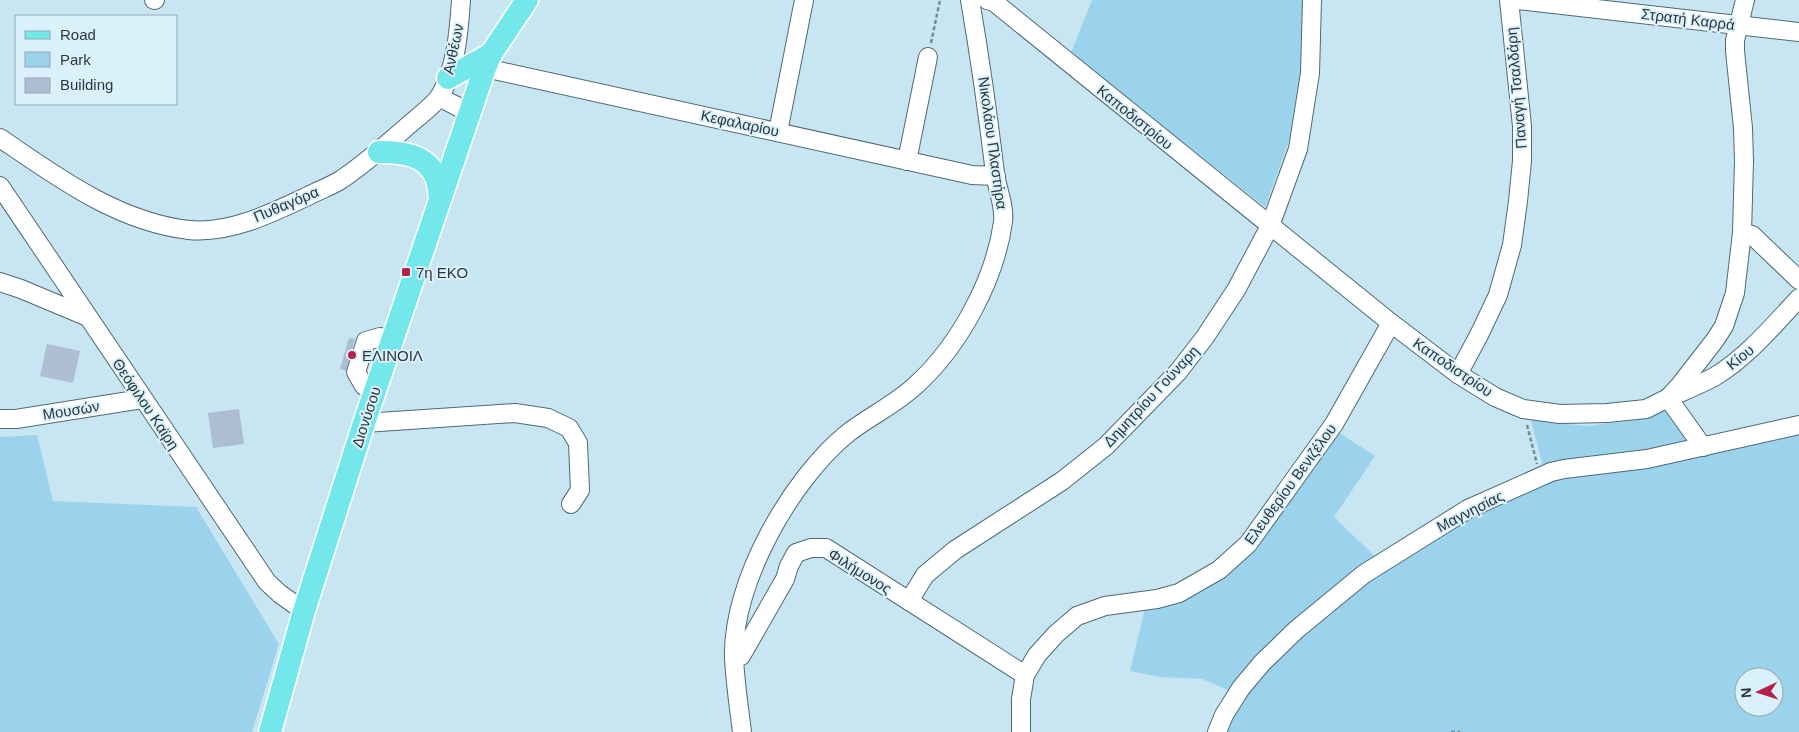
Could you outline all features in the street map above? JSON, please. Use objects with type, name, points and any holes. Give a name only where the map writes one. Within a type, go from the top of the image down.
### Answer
[{"type":"main road","name":"Διονύσου","points":[[270,732],[304,611],[364,423],[488,61],[527,0]]},
{"type":"main road","points":[[444,88],[488,61]]},
{"type":"main road","points":[[379,152],[401,152],[423,161],[431,168],[437,179],[440,200]]},
{"type":"street","name":"Ανθέων","points":[[444,88],[456,43],[461,0]]},
{"type":"street","points":[[778,132],[804,0]]},
{"type":"street","name":"Νικολάου Πλαστήρα","points":[[742,732],[734,657],[738,615],[755,561],[781,513],[815,465],[848,434],[916,385],[945,352],[966,322],[987,278],[1002,230],[1003,211],[996,176],[984,77],[970,0]]},
{"type":"street","name":"Καποδιστρίου","points":[[987,0],[994,2],[1270,226],[1458,374],[1495,397],[1523,409],[1560,414],[1614,413],[1646,409],[1668,398],[1680,386],[1724,326],[1735,293],[1742,233],[1744,145],[1735,51],[1738,25],[1745,0]]},
{"type":"street","name":"Δημητρίου Γούναρη","points":[[908,601],[925,575],[955,550],[1062,481],[1106,446],[1178,372],[1205,337],[1236,290],[1270,226],[1298,149],[1310,73],[1312,0]]},
{"type":"street","name":"Παναγή Τσαλδάρη","points":[[1458,374],[1498,294],[1512,245],[1522,161],[1522,126],[1509,0]]},
{"type":"street","name":"Στρατή Καρρά","points":[[1518,0],[1629,6],[1738,25],[1799,32]]},
{"type":"street","points":[[907,161],[928,57]]},
{"type":"street","name":"Κεφαλαρίου","points":[[488,61],[778,132],[972,175],[996,176]]},
{"type":"street","points":[[444,88],[470,113]]},
{"type":"street","name":"Πυθαγόρα","points":[[0,138],[43,167],[115,210],[190,230],[221,228],[268,215],[341,180],[379,152],[444,88]]},
{"type":"street","name":"Θεόφιλου Καϊρη","points":[[0,186],[267,582],[304,611]]},
{"type":"street","points":[[1742,233],[1752,235],[1799,280]]},
{"type":"street","points":[[0,282],[21,288],[88,318]]},
{"type":"street","name":"Κίου","points":[[1668,398],[1704,382],[1740,358],[1799,298]]},
{"type":"street","name":"Ελευθερίου Βενιζέλου","points":[[1021,732],[1021,698],[1025,675],[1037,655],[1056,634],[1077,616],[1105,606],[1157,599],[1178,593],[1219,570],[1248,544],[1334,424],[1391,323]]},
{"type":"street","points":[[364,386],[356,372],[366,341],[380,338]]},
{"type":"street","points":[[1668,398],[1703,447]]},
{"type":"street","name":"Μουσών","points":[[0,419],[142,399]]},
{"type":"street","points":[[364,423],[515,413],[548,418],[569,428],[578,443],[580,490],[571,504]]},
{"type":"street","name":"Μαγνησίας","points":[[1217,732],[1224,715],[1241,688],[1262,663],[1296,630],[1364,574],[1468,509],[1540,477],[1564,469],[1647,459],[1799,425]]},
{"type":"street","name":"Φιλήμονος","points":[[734,657],[741,656],[785,579],[796,553],[811,548],[826,548],[1025,675]]},
{"type":"path","points":[[928,57],[940,0]]},
{"type":"path","points":[[1523,409],[1540,477]]},
{"type":"path","points":[[1451,732],[1460,732]]},
{"type":"green space","points":[[1092,0],[1302,0],[1301,69],[1293,130],[1265,207],[1071,53]]},
{"type":"green space","points":[[1666,408],[1699,457],[1799,431],[1799,732],[1225,732],[1242,696],[1202,679],[1160,677],[1130,671],[1145,608],[1246,555],[1273,525],[1338,432],[1375,456],[1334,517],[1388,569],[1433,543],[1440,529],[1547,482],[1531,420],[1587,426],[1633,420]]},
{"type":"green space","points":[[37,435],[53,501],[196,507],[279,644],[252,732],[0,732],[0,437]]},
{"type":"building","points":[[349,338],[355,339],[346,371],[340,369]]},
{"type":"building","points":[[47,344],[80,351],[73,383],[40,376]]},
{"type":"building","points":[[239,409],[244,444],[213,448],[208,413]]},
{"type":"place","name":"7η ΕΚΟ","points":[[406,272]]},
{"type":"place","name":"ΕΛΙΝΟΙΛ","points":[[352,355]]}]
